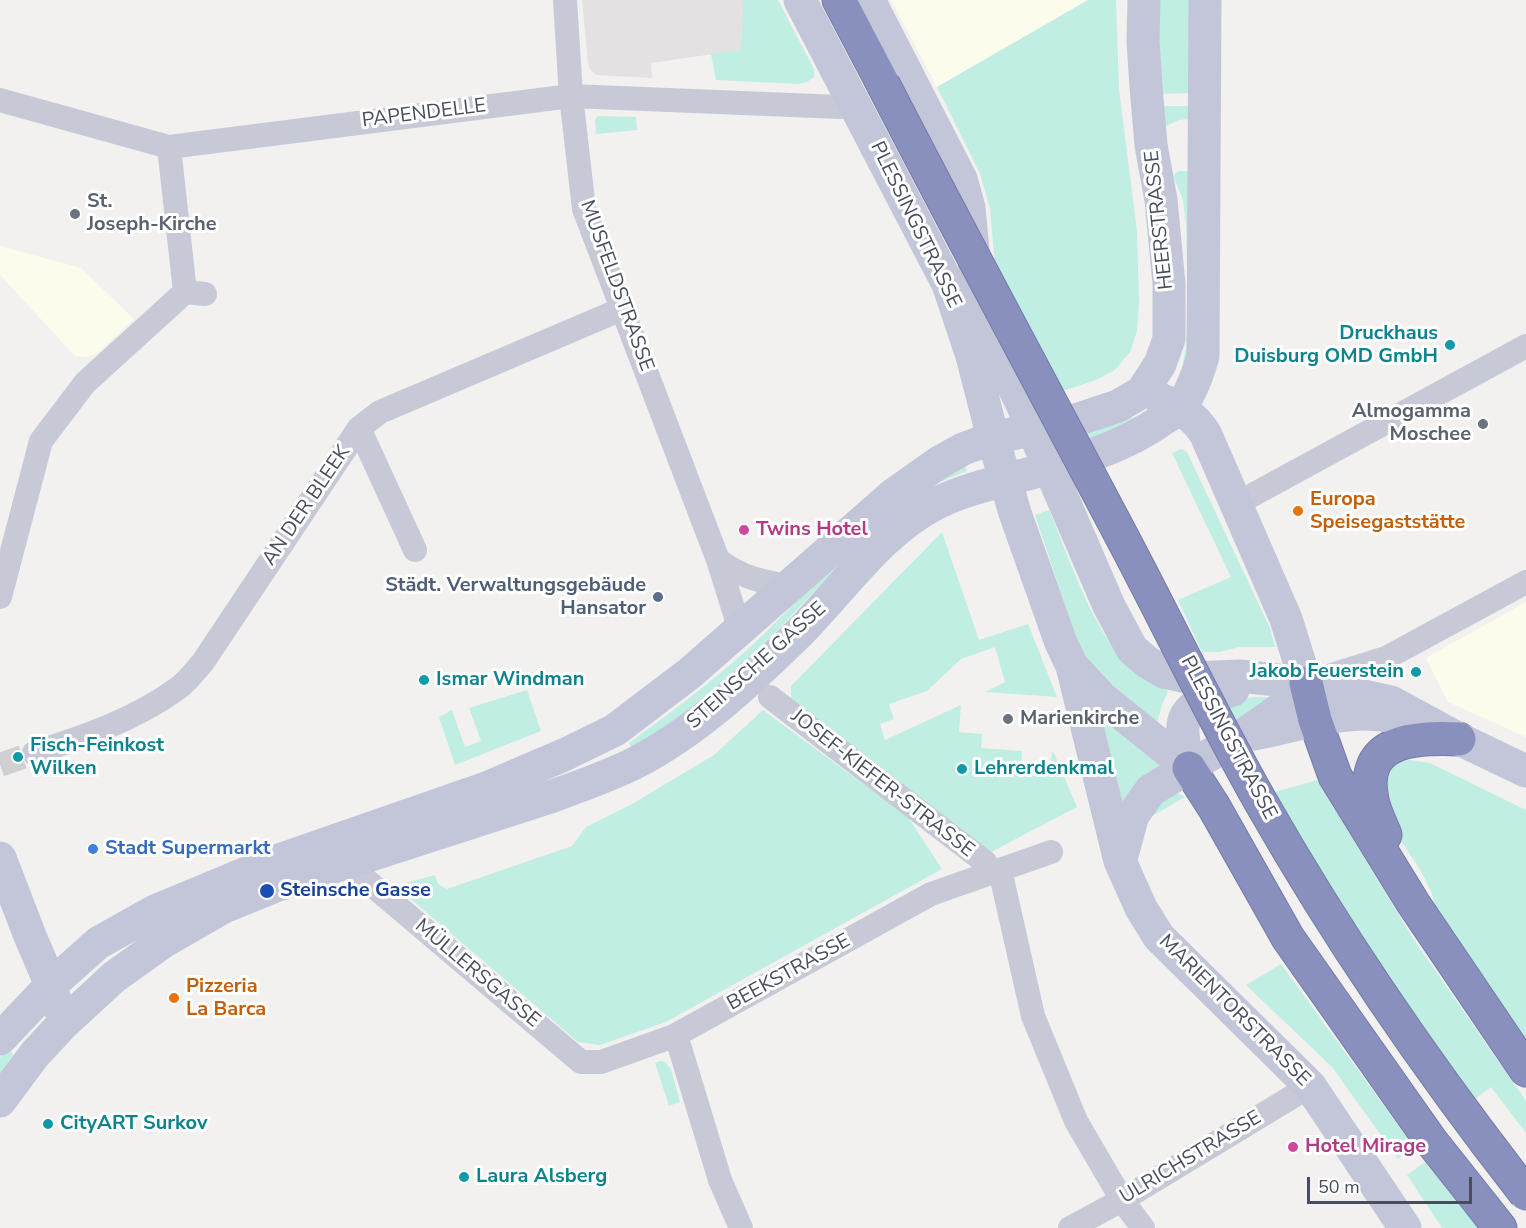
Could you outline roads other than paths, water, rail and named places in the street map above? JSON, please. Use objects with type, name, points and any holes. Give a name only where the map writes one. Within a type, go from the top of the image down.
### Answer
[{"type":"highway","name":"PLESSINGSTRASSE","points":[[839,0],[1263,805],[1307,880],[1387,1005],[1526,1194]]},
{"type":"highway","points":[[1306,683],[1315,720],[1335,776],[1413,903],[1526,1070]]},
{"type":"highway","points":[[1413,903],[1372,802],[1371,771],[1377,758],[1388,748],[1400,743],[1430,738],[1459,739]]},
{"type":"highway","points":[[1188,768],[1214,807],[1288,938],[1431,1141],[1500,1228]]},
{"type":"main road","name":"PLESSINGSTRASSE","points":[[800,0],[948,284],[972,356],[1005,480],[1061,643],[1072,666],[1120,861]]},
{"type":"main road","name":"PLESSINGSTRASSE","points":[[869,0],[961,179],[969,208],[980,313],[987,333],[1033,429],[1109,606],[1132,648],[1147,662],[1164,672],[1192,678],[1239,676],[1268,678],[1306,683],[1390,702],[1459,739]]},
{"type":"main road","name":"HEERSTRASSE","points":[[1142,392],[1160,364],[1169,339],[1169,284],[1146,87],[1143,41],[1144,0]]},
{"type":"main road","name":"HEERSTRASSE","points":[[1180,408],[1197,375],[1203,356],[1205,0]]},
{"type":"main road","name":"STEINSCHE GASSE","points":[[0,1040],[13,1004],[51,985],[98,943],[155,911],[273,862],[489,787],[615,730],[690,673],[892,495],[963,449],[993,438],[1076,420],[1118,406],[1142,392]]},
{"type":"main road","points":[[1120,861],[1133,815],[1151,790],[1240,737],[1282,708],[1306,683],[1286,619],[1206,435],[1200,425],[1180,408],[1142,392]]},
{"type":"main road","name":"STEINSCHE GASSE","points":[[0,1101],[27,1062],[61,1026],[114,977],[173,936],[224,908],[278,885],[546,798],[591,782],[631,764],[674,740],[726,699],[800,631],[879,547],[910,519],[934,504],[966,490],[1049,468],[1139,435],[1180,408]]},
{"type":"main road","name":"PLESSINGSTRASSE","points":[[1072,666],[1102,698],[1188,768]]},
{"type":"main road","points":[[1188,768],[1170,744],[1168,713],[1175,695],[1192,678]]},
{"type":"main road","points":[[1188,768],[1184,747],[1184,716],[1202,702],[1268,678]]},
{"type":"main road","points":[[1240,737],[1350,714],[1380,715],[1417,724],[1459,739],[1526,771]]},
{"type":"main road","points":[[0,858],[51,985],[61,1026]]},
{"type":"main road","name":"MARIENTORSTRASSE","points":[[1120,861],[1141,908],[1159,937],[1310,1086],[1405,1228]]},
{"type":"main road","points":[[13,1004],[61,1026]]},
{"type":"street","name":"MUSFELDSTRASSE","points":[[565,0],[571,96],[584,209],[718,560],[740,630]]},
{"type":"street","name":"PAPENDELLE","points":[[0,100],[169,147],[571,96],[840,107],[855,104]]},
{"type":"street","points":[[0,597],[41,441],[85,383],[195,293],[169,147]]},
{"type":"street","name":"AN DER BLEEK","points":[[34,753],[100,731],[179,688],[203,662],[359,428],[381,412],[622,309]]},
{"type":"street","points":[[1236,504],[1526,346]]},
{"type":"street","points":[[359,428],[415,550]]},
{"type":"street","points":[[718,560],[737,574],[747,578],[789,586]]},
{"type":"street","points":[[1306,683],[1386,658],[1526,582]]},
{"type":"street","name":"JOSEF-KIEFER-STRASSE","points":[[770,697],[997,871]]},
{"type":"street","name":"BEEKSTRASSE","points":[[581,1062],[601,1062],[674,1036],[931,894],[1051,852]]},
{"type":"street","name":"MÜLLERSGASSE","points":[[346,863],[581,1062]]},
{"type":"street","points":[[997,871],[1033,1016],[1076,1120],[1122,1200],[1143,1228]]},
{"type":"street","points":[[674,1036],[680,1048],[720,1180],[741,1228]]},
{"type":"street","name":"ULRICHSTRASSE","points":[[1070,1228],[1122,1200],[1310,1086]]},
{"type":"tunnel","points":[[0,765],[34,753]]},
{"type":"place","name":"St. Joseph-Kirche","points":[[75,214]]},
{"type":"place","name":"Druckhaus Duisburg OMD GmbH","points":[[1450,345]]},
{"type":"place","name":"Almogamma Moschee","points":[[1483,424]]},
{"type":"place","name":"Europa Speisegaststätte","points":[[1298,511]]},
{"type":"place","name":"Twins Hotel","points":[[744,530]]},
{"type":"place","name":"Städt. Verwaltungsgebäude Hansator","points":[[658,597]]},
{"type":"place","name":"Jakob Feuerstein","points":[[1416,672]]},
{"type":"place","name":"Ismar Windman","points":[[424,680]]},
{"type":"place","name":"Marienkirche","points":[[1008,719]]},
{"type":"place","name":"Fisch-Feinkost Wilken","points":[[18,757]]},
{"type":"place","name":"Lehrerdenkmal","points":[[962,769]]},
{"type":"place","name":"Stadt Supermarkt","points":[[93,849]]},
{"type":"place","name":"Steinsche Gasse","points":[[267,891]]},
{"type":"place","name":"Pizzeria La Barca","points":[[174,998]]},
{"type":"place","name":"CityART Surkov","points":[[48,1124]]},
{"type":"place","name":"Hotel Mirage","points":[[1293,1147]]},
{"type":"place","name":"Laura Alsberg","points":[[464,1177]]}]
